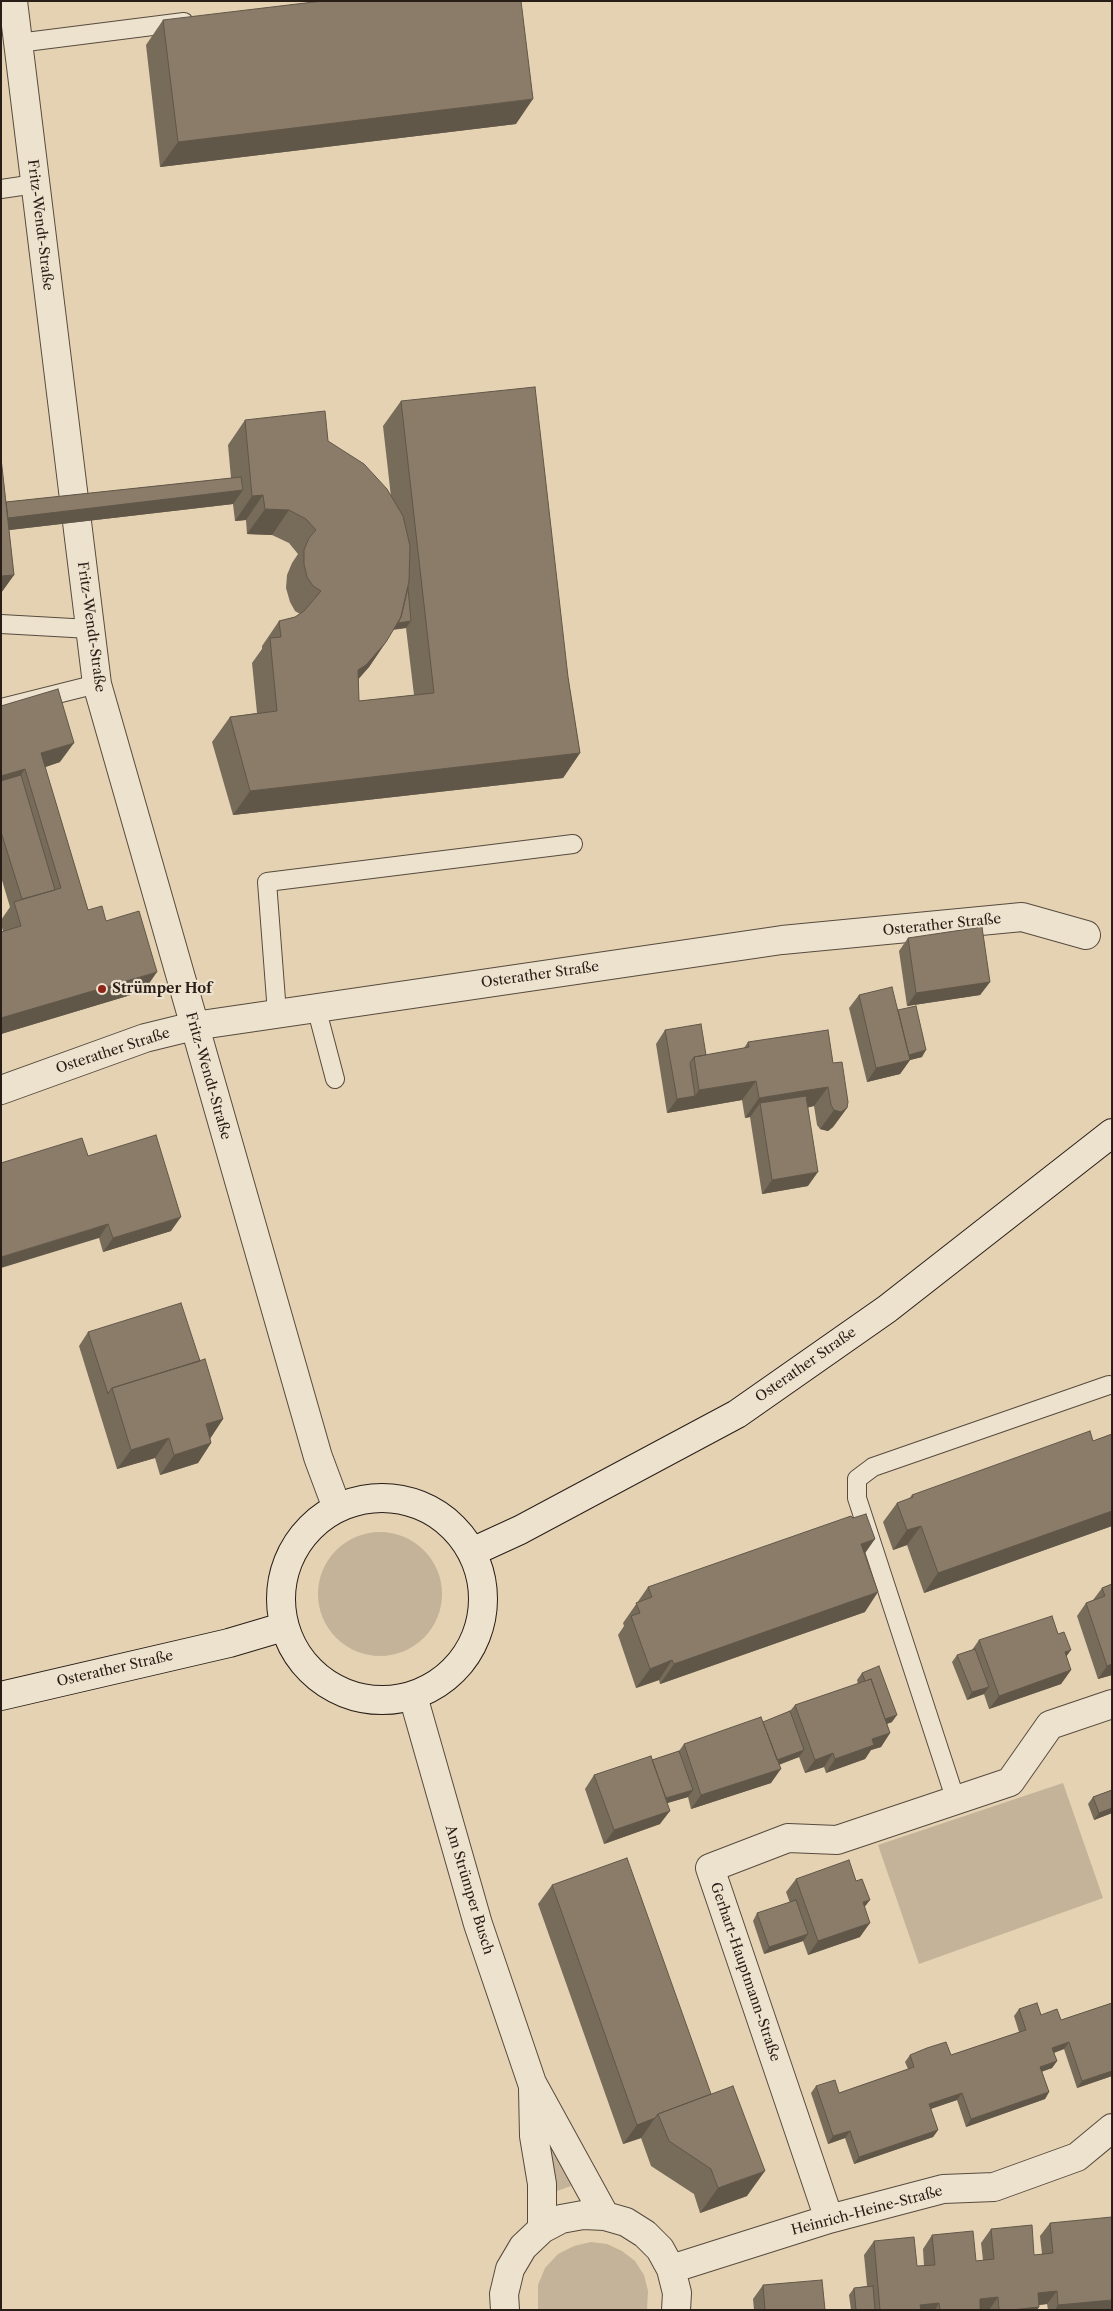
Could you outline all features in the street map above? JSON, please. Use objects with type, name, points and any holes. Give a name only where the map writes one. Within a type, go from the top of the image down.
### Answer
[{"type":"street","name":"Fritz-Wendt-Straße","points":[[13,1],[97,684],[318,1457],[337,1508]]},
{"type":"street","name":"Osterather Straße","points":[[1,1090],[145,1038],[194,1026],[782,940],[1022,917],[1086,935]]},
{"type":"street","name":"Osterather Straße","points":[[472,1552],[520,1530],[737,1414],[887,1309],[1112,1133]]},
{"type":"street","points":[[367,1499],[398,1499],[427,1508],[453,1526],[472,1552],[482,1584],[481,1620],[471,1648],[460,1664],[446,1678],[430,1688],[413,1696],[380,1701],[348,1695],[320,1680],[297,1656],[283,1627],[280,1592],[288,1558],[308,1528],[337,1508],[367,1499]]},
{"type":"street","name":"Osterather Straße","points":[[1,1696],[229,1643],[283,1627]]},
{"type":"street","name":"Am Strümper Busch","points":[[413,1696],[478,1924],[532,2083],[605,2216]]},
{"type":"street","name":"Gerhart-Hauptmann-Straße","points":[[829,2219],[710,1868],[788,1838],[837,1840],[1010,1782],[1050,1725],[1112,1704]]},
{"type":"street","name":"Am Strümper Busch","points":[[532,2083],[534,2136],[542,2184],[542,2229]]},
{"type":"street","name":"Heinrich-Heine-Straße","points":[[671,2269],[829,2219],[943,2189],[994,2187],[1077,2157],[1112,2128]]},
{"type":"street","points":[[506,2310],[504,2294],[510,2269],[523,2247],[542,2229],[562,2219],[583,2215],[605,2216],[626,2222],[645,2234],[660,2250],[671,2269],[677,2293],[676,2310]]},
{"type":"lane","points":[[18,43],[202,20]]},
{"type":"lane","points":[[1,189],[35,184]]},
{"type":"lane","points":[[1,624],[90,629]]},
{"type":"lane","points":[[1,708],[97,684]]},
{"type":"lane","points":[[277,1013],[267,882],[572,844]]},
{"type":"lane","points":[[316,1007],[335,1079]]},
{"type":"lane","points":[[956,1801],[857,1498],[857,1479],[873,1467],[1109,1385]]},
{"type":"shaded area","points":[[380,1532],[404,1537],[424,1550],[437,1570],[442,1594],[437,1618],[424,1638],[404,1651],[380,1656],[356,1651],[336,1638],[323,1618],[318,1594],[323,1570],[336,1550],[356,1537]]},
{"type":"shaded area","points":[[1063,1783],[1103,1898],[919,1964],[878,1845]]},
{"type":"shaded area","points":[[552,2131],[571,2186],[557,2191],[542,2134]]},
{"type":"shaded area","points":[[591,2242],[607,2244],[622,2251],[635,2261],[644,2275],[648,2291],[647,2310],[538,2310],[538,2285],[545,2268],[558,2254],[574,2246]]},
{"type":"building","points":[[322,1],[521,1],[533,99],[178,142],[163,20]]},
{"type":"building","points":[[535,387],[568,677],[580,753],[250,791],[230,717],[277,711],[270,638],[281,637],[279,621],[295,617],[304,611],[321,591],[313,586],[307,577],[304,564],[304,550],[309,538],[316,530],[306,519],[289,510],[265,509],[263,495],[252,496],[245,420],[325,411],[328,441],[364,464],[387,489],[403,516],[410,546],[409,581],[401,617],[386,642],[366,665],[358,670],[359,701],[434,693],[401,401]]},
{"type":"building","points":[[1,458],[14,575],[1,576]]},
{"type":"building","points":[[241,477],[243,490],[8,518],[6,502]]},
{"type":"building","points":[[408,588],[411,621],[398,623],[401,617]]},
{"type":"building","points":[[58,689],[74,743],[41,753],[88,910],[102,906],[106,921],[139,911],[157,972],[1,1018],[1,932],[21,926],[14,902],[61,888],[25,769],[1,776],[1,706]]},
{"type":"building","points":[[21,775],[55,890],[22,899],[1,832],[1,781]]},
{"type":"building","points":[[982,927],[990,982],[916,993],[908,938]]},
{"type":"building","points":[[892,987],[910,1060],[876,1068],[859,995]]},
{"type":"building","points":[[916,1006],[926,1050],[909,1055],[898,1010]]},
{"type":"building","points":[[701,1024],[706,1055],[694,1057],[690,1063],[695,1096],[677,1099],[665,1030]]},
{"type":"building","points":[[828,1030],[833,1063],[842,1062],[848,1102],[847,1108],[841,1112],[834,1110],[831,1105],[828,1087],[759,1098],[756,1081],[699,1090],[694,1057],[749,1047],[748,1042]]},
{"type":"building","points":[[806,1096],[818,1172],[772,1180],[760,1103]]},
{"type":"building","points":[[156,1135],[181,1217],[113,1238],[108,1224],[1,1257],[1,1163],[82,1138],[88,1156]]},
{"type":"building","points":[[181,1303],[200,1361],[112,1388],[108,1394],[88,1332]]},
{"type":"building","points":[[205,1359],[223,1419],[206,1424],[211,1443],[174,1455],[169,1438],[131,1450],[112,1388]]},
{"type":"building","points":[[1090,1431],[1093,1441],[1112,1434],[1112,1511],[938,1573],[921,1526],[907,1530],[897,1503],[913,1497],[912,1495]]},
{"type":"building","points":[[866,1514],[875,1539],[861,1544],[878,1592],[674,1664],[672,1660],[650,1669],[631,1616],[640,1613],[636,1603],[652,1597],[648,1587],[851,1516],[853,1518]]},
{"type":"building","points":[[1112,1584],[1112,1664],[1107,1666],[1086,1603],[1105,1596],[1102,1588]]},
{"type":"building","points":[[1052,1616],[1058,1634],[1064,1632],[1071,1650],[1065,1652],[1071,1670],[999,1696],[979,1640]]},
{"type":"building","points":[[975,1649],[989,1687],[972,1692],[957,1655]]},
{"type":"building","points":[[879,1666],[897,1715],[885,1719],[871,1679],[865,1681],[862,1673]]},
{"type":"building","points":[[871,1679],[890,1733],[872,1739],[874,1745],[835,1759],[833,1753],[815,1760],[795,1705]]},
{"type":"building","points":[[790,1711],[804,1750],[777,1760],[763,1722]]},
{"type":"building","points":[[761,1717],[781,1769],[701,1795],[684,1744]]},
{"type":"building","points":[[679,1751],[693,1790],[666,1798],[652,1760]]},
{"type":"building","points":[[651,1756],[670,1811],[614,1830],[594,1775]]},
{"type":"building","points":[[1112,1790],[1112,1808],[1099,1813],[1093,1797]]},
{"type":"building","points":[[627,1858],[711,2094],[658,2114],[655,2118],[637,2125],[552,1885]]},
{"type":"building","points":[[849,1860],[856,1881],[862,1879],[870,1900],[863,1902],[870,1923],[818,1941],[796,1879]]},
{"type":"building","points":[[796,1900],[808,1934],[769,1947],[757,1913]]},
{"type":"building","points":[[1037,2003],[1041,2015],[1057,2009],[1061,2020],[1112,2003],[1112,2071],[1082,2081],[1069,2042],[1052,2048],[1057,2061],[1040,2067],[1049,2092],[971,2119],[962,2093],[929,2104],[938,2130],[859,2157],[850,2131],[833,2136],[816,2086],[835,2080],[839,2093],[914,2067],[910,2055],[927,2048],[946,2042],[951,2055],[1026,2030],[1019,2009]]},
{"type":"building","points":[[733,2086],[765,2171],[718,2188],[711,2169],[669,2141],[658,2114]]},
{"type":"building","points":[[1112,2217],[1112,2300],[1058,2305],[1057,2291],[1038,2293],[1039,2307],[999,2310],[998,2297],[980,2299],[980,2310],[940,2310],[939,2303],[920,2305],[921,2310],[880,2310],[874,2241],[914,2237],[917,2266],[935,2265],[932,2235],[973,2231],[976,2261],[994,2259],[991,2229],[1032,2225],[1034,2255],[1053,2253],[1050,2223]]},
{"type":"building","points":[[822,2280],[825,2310],[765,2310],[763,2285]]},
{"type":"building","points":[[873,2286],[875,2310],[856,2310],[854,2288]]},
{"type":"place","name":"Strümper Hof","points":[[102,989]]}]
